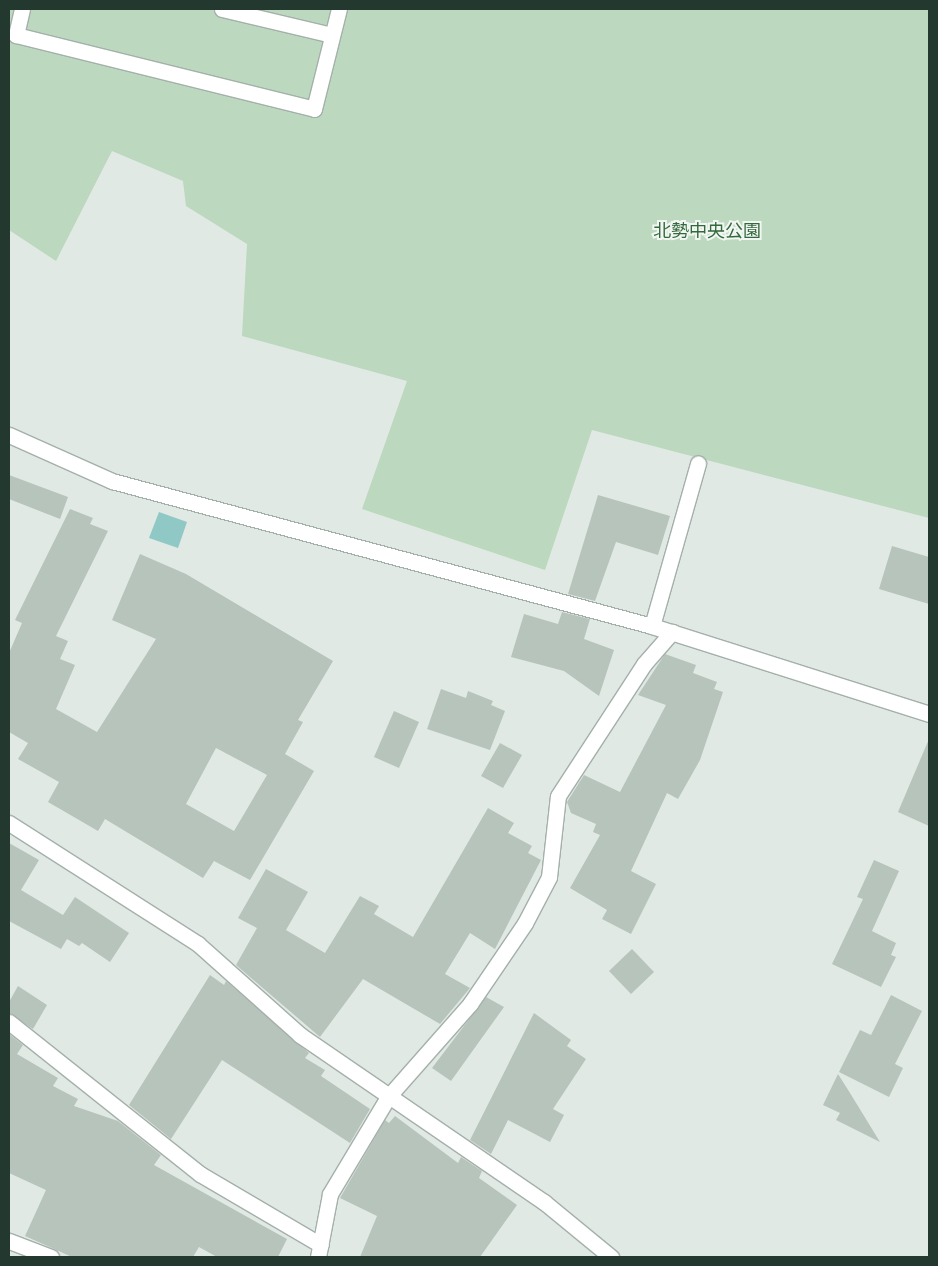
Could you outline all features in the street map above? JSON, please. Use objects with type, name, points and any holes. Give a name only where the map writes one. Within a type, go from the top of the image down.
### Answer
[{"type":"street","points":[[22,9],[16,35],[314,109],[339,9]]},
{"type":"street","points":[[222,9],[332,35]]},
{"type":"street","points":[[9,435],[112,481],[652,626],[929,714]]},
{"type":"street","points":[[652,626],[698,463]]},
{"type":"street","points":[[9,1022],[200,1174],[319,1251],[330,1194],[388,1097],[470,1004],[525,923],[549,877],[558,796],[644,664],[672,632]]},
{"type":"street","points":[[9,823],[198,944],[300,1035],[544,1202],[611,1257]]},
{"type":"street","points":[[9,1241],[51,1257]]},
{"type":"green space","name":"北勢中央公園","points":[[9,9],[929,9],[929,518],[592,430],[545,570],[362,509],[407,381],[242,336],[247,244],[186,206],[183,181],[112,151],[56,261],[9,230]]},
{"type":"water","points":[[159,512],[187,522],[178,548],[149,538]]},
{"type":"building","points":[[9,475],[68,497],[60,519],[9,499]]},
{"type":"building","points":[[598,495],[670,516],[658,555],[616,542],[595,601],[568,594]]},
{"type":"building","points":[[70,509],[93,518],[90,524],[108,531],[56,636],[68,641],[60,659],[75,665],[56,709],[97,732],[156,639],[112,620],[140,554],[186,574],[333,661],[298,720],[303,722],[285,754],[314,771],[250,880],[214,861],[203,878],[105,819],[98,831],[48,802],[59,782],[18,759],[28,743],[9,732],[9,653],[22,623],[15,620]],"holes":[[[216,748],[267,775],[234,831],[186,804]]]},
{"type":"building","points":[[892,546],[929,557],[929,604],[879,589]]},
{"type":"building","points":[[562,612],[590,619],[584,639],[614,650],[599,696],[564,671],[511,657],[524,614],[558,624]]},
{"type":"building","points":[[665,654],[696,665],[693,673],[717,682],[714,689],[723,692],[700,760],[678,799],[667,793],[631,871],[656,884],[631,934],[602,919],[607,910],[570,888],[600,835],[593,832],[596,824],[571,813],[567,802],[584,775],[620,792],[666,705],[638,695]]},
{"type":"building","points":[[441,689],[466,698],[468,691],[493,701],[491,705],[505,711],[490,750],[427,729]]},
{"type":"building","points":[[394,711],[419,722],[399,768],[374,757]]},
{"type":"building","points":[[929,739],[929,826],[898,812]]},
{"type":"building","points":[[500,743],[522,755],[503,788],[481,776]]},
{"type":"building","points":[[488,808],[514,823],[508,833],[532,846],[528,853],[541,860],[495,949],[470,933],[445,974],[470,988],[440,1024],[363,979],[320,1037],[236,965],[257,928],[238,918],[266,869],[308,892],[286,930],[325,953],[360,896],[379,906],[374,914],[413,937]]},
{"type":"building","points":[[9,843],[39,860],[21,890],[63,915],[75,897],[129,933],[110,962],[82,943],[79,946],[67,939],[61,949],[9,921]]},
{"type":"building","points":[[874,860],[899,871],[872,931],[896,943],[891,955],[896,957],[881,987],[832,964],[863,899],[857,897]]},
{"type":"building","points":[[632,949],[654,972],[631,994],[609,971]]},
{"type":"building","points":[[210,975],[224,985],[226,981],[309,1053],[305,1058],[325,1070],[321,1076],[370,1109],[350,1143],[222,1060],[171,1139],[129,1105]]},
{"type":"building","points":[[18,986],[47,1005],[33,1029],[9,1013],[9,1002]]},
{"type":"building","points":[[891,995],[922,1011],[895,1064],[903,1068],[889,1097],[839,1072],[860,1030],[871,1035]]},
{"type":"building","points":[[486,997],[504,1007],[451,1081],[432,1068]]},
{"type":"building","points":[[534,1013],[571,1040],[567,1046],[586,1059],[553,1109],[564,1115],[550,1142],[508,1120],[491,1154],[470,1140]]},
{"type":"building","points":[[9,1034],[23,1045],[17,1054],[58,1078],[53,1086],[78,1099],[74,1106],[118,1121],[161,1155],[154,1165],[287,1239],[278,1257],[217,1257],[199,1247],[193,1257],[72,1257],[25,1236],[46,1190],[9,1173]]},
{"type":"building","points":[[838,1074],[880,1142],[836,1120],[840,1113],[823,1105]]},
{"type":"building","points":[[395,1116],[458,1163],[461,1157],[482,1171],[479,1178],[517,1205],[480,1257],[360,1257],[377,1216],[340,1198],[385,1120],[389,1123]]}]
